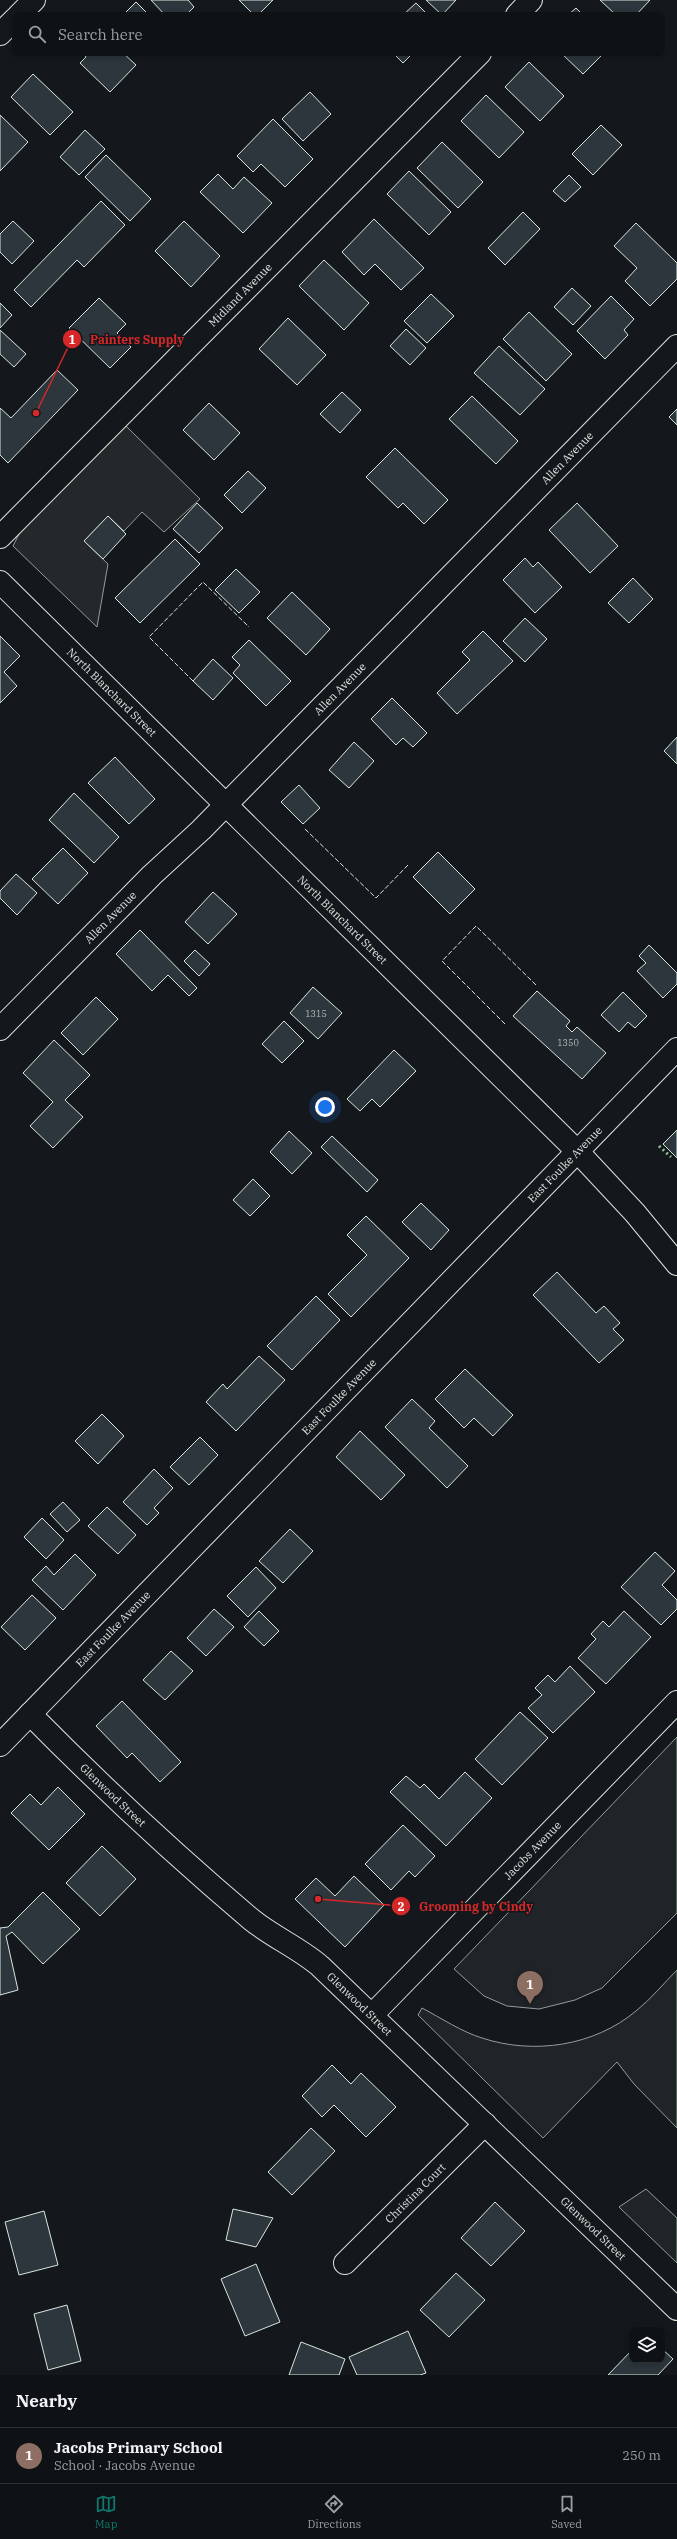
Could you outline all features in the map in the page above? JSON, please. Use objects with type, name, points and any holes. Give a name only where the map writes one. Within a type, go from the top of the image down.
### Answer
[{"type":"street","points":[[22,12],[34,0]]},
{"type":"street","points":[[520,12],[531,0]]},
{"type":"street","points":[[0,34],[12,22]]},
{"type":"street","name":"Midland Avenue","points":[[0,537],[477,56]]},
{"type":"street","name":"Allen Avenue","points":[[0,1029],[152,875],[226,804],[677,346]]},
{"type":"street","name":"North Blanchard Street","points":[[0,582],[578,1152],[635,1213],[677,1264]]},
{"type":"street","name":"East Foulke Avenue","points":[[0,1745],[677,1049]]},
{"type":"street","name":"Jacobs Avenue","points":[[372,2015],[677,1702]]},
{"type":"street","name":"Glenwood Street","points":[[30,1714],[188,1865],[254,1922],[300,1950],[372,2015],[677,2309]]},
{"type":"street","name":"Christina Court","points":[[345,2264],[485,2124]]},
{"type":"shaded area","points":[[125,425],[200,499],[164,532],[142,512],[124,531],[108,516],[84,541],[108,564],[97,627],[13,546],[22,528]]},
{"type":"shaded area","points":[[677,1737],[677,1913],[602,1988],[575,2000],[539,2009],[507,2006],[484,1996],[454,1969]]},
{"type":"shaded area","points":[[677,1970],[677,2128],[634,2084],[617,2062],[543,2138],[418,2015],[422,2008],[467,2032],[482,2038],[502,2043],[522,2046],[563,2044],[602,2032],[619,2023],[642,2006]]},
{"type":"shaded area","points":[[646,2189],[677,2218],[677,2263],[619,2207]]},
{"type":"building","points":[[151,0],[188,0],[194,7],[189,12],[162,12]]},
{"type":"building","points":[[239,0],[273,0],[261,12],[251,12]]},
{"type":"building","points":[[426,0],[456,0],[445,12],[439,12]]},
{"type":"building","points":[[600,0],[650,0],[639,12],[613,12]]},
{"type":"building","points":[[136,2],[146,12],[126,12]]},
{"type":"building","points":[[416,3],[425,12],[406,12]]},
{"type":"building","points":[[576,8],[580,12],[571,12]]},
{"type":"building","points":[[85,56],[126,56],[136,65],[110,92],[80,63]]},
{"type":"building","points":[[396,56],[410,56],[403,63]]},
{"type":"building","points":[[564,56],[601,56],[583,74]]},
{"type":"building","points":[[529,62],[564,96],[540,121],[505,87]]},
{"type":"building","points":[[33,74],[73,112],[50,135],[11,97]]},
{"type":"building","points":[[310,92],[331,114],[303,141],[282,119]]},
{"type":"building","points":[[486,95],[524,132],[499,158],[461,121]]},
{"type":"building","points":[[0,115],[28,142],[0,171]]},
{"type":"building","points":[[273,119],[313,159],[285,187],[261,164],[253,172],[237,156]]},
{"type":"building","points":[[601,125],[622,145],[593,175],[572,154]]},
{"type":"building","points":[[85,130],[105,149],[79,175],[60,157]]},
{"type":"building","points":[[442,142],[483,182],[458,208],[417,168]]},
{"type":"building","points":[[106,155],[151,199],[130,221],[85,177]]},
{"type":"building","points":[[409,171],[451,212],[429,235],[387,194]]},
{"type":"building","points":[[218,174],[233,189],[244,177],[272,203],[243,233],[200,192]]},
{"type":"building","points":[[569,175],[581,187],[565,202],[553,191]]},
{"type":"building","points":[[101,201],[125,225],[84,267],[77,260],[31,307],[14,290]]},
{"type":"building","points":[[523,212],[540,229],[505,265],[488,248]]},
{"type":"building","points":[[374,219],[424,268],[401,290],[375,264],[364,275],[342,252]]},
{"type":"building","points":[[13,221],[34,241],[12,264],[0,252],[0,234]]},
{"type":"building","points":[[184,221],[220,256],[191,287],[155,251]]},
{"type":"building","points":[[636,223],[677,263],[677,279],[650,306],[625,281],[637,268],[614,246]]},
{"type":"building","points":[[324,260],[369,303],[344,330],[299,286]]},
{"type":"building","points":[[572,288],[591,306],[573,325],[554,307]]},
{"type":"building","points":[[431,294],[454,316],[427,343],[404,321]]},
{"type":"building","points":[[611,296],[634,319],[624,330],[628,335],[605,359],[577,331]]},
{"type":"building","points":[[99,298],[126,324],[117,333],[131,347],[110,368],[69,328]]},
{"type":"building","points":[[0,303],[12,315],[0,328]]},
{"type":"building","points":[[529,312],[572,354],[546,381],[503,339]]},
{"type":"building","points":[[288,318],[326,355],[297,385],[259,349]]},
{"type":"building","points":[[406,329],[426,348],[410,365],[390,346]]},
{"type":"building","points":[[0,330],[26,354],[14,367],[0,354]]},
{"type":"building","points":[[499,346],[545,389],[520,415],[474,373]]},
{"type":"building","points":[[57,370],[78,390],[8,463],[0,455],[0,408],[11,418]]},
{"type":"building","points":[[342,392],[361,410],[340,433],[320,414]]},
{"type":"building","points":[[472,396],[518,441],[496,464],[449,419]]},
{"type":"building","points":[[209,403],[240,433],[214,460],[183,430]]},
{"type":"building","points":[[677,409],[677,425],[669,417]]},
{"type":"building","points":[[395,448],[448,500],[424,524],[403,503],[398,508],[366,477]]},
{"type":"building","points":[[248,471],[266,488],[242,513],[224,495]]},
{"type":"building","points":[[197,503],[223,528],[199,553],[173,529]]},
{"type":"building","points":[[577,503],[618,546],[590,573],[549,530]]},
{"type":"building","points":[[108,516],[126,534],[103,559],[84,541]]},
{"type":"building","points":[[175,539],[200,564],[140,623],[115,598]]},
{"type":"building","points":[[525,558],[533,567],[538,562],[562,587],[535,613],[503,580]]},
{"type":"building","points":[[236,569],[260,592],[239,613],[215,590]]},
{"type":"building","points":[[633,578],[653,599],[629,623],[608,603]]},
{"type":"building","points":[[292,592],[330,629],[306,655],[267,618]]},
{"type":"building","points":[[525,618],[547,639],[525,662],[503,641]]},
{"type":"building","points":[[483,631],[513,661],[457,714],[437,693],[470,660],[462,652]]},
{"type":"building","points":[[0,636],[20,656],[4,672],[17,686],[0,703]]},
{"type":"building","points":[[249,640],[291,681],[266,706],[233,673],[240,665],[232,657]]},
{"type":"building","points":[[213,659],[233,678],[213,700],[193,681]]},
{"type":"building","points":[[392,698],[427,733],[413,747],[403,738],[396,745],[371,719]]},
{"type":"building","points":[[677,737],[677,764],[664,751]]},
{"type":"building","points":[[354,742],[374,761],[349,788],[329,770]]},
{"type":"building","points":[[115,757],[155,799],[129,824],[88,783]]},
{"type":"building","points":[[299,785],[320,808],[303,824],[281,802]]},
{"type":"building","points":[[74,793],[119,837],[94,863],[49,820]]},
{"type":"building","points":[[63,848],[88,873],[58,904],[32,879]]},
{"type":"building","points":[[438,852],[475,889],[450,914],[413,877]]},
{"type":"building","points":[[16,874],[37,893],[17,915],[0,898],[0,891]]},
{"type":"building","points":[[213,892],[237,914],[208,944],[185,922]]},
{"type":"building","points":[[140,930],[197,988],[189,996],[168,975],[152,991],[116,954]]},
{"type":"building","points":[[649,945],[677,973],[677,984],[663,998],[637,971],[646,963],[639,956]]},
{"type":"building","points":[[195,950],[210,964],[199,976],[184,961]]},
{"type":"building","points":[[313,987],[342,1013],[318,1039],[290,1013]]},
{"type":"building","points":[[537,991],[570,1021],[566,1026],[572,1032],[577,1027],[606,1053],[582,1079],[513,1016]]},
{"type":"building","points":[[623,992],[647,1016],[635,1028],[628,1022],[619,1032],[601,1015]]},
{"type":"building","points":[[96,997],[118,1019],[83,1055],[61,1033]]},
{"type":"building","points":[[284,1021],[304,1041],[282,1063],[262,1044]]},
{"type":"building","points":[[54,1040],[90,1075],[65,1100],[83,1117],[53,1148],[30,1126],[53,1102],[23,1073]]},
{"type":"building","points":[[394,1050],[416,1071],[380,1107],[372,1099],[360,1111],[347,1099]]},
{"type":"building","points":[[677,1130],[677,1158],[663,1144]]},
{"type":"building","points":[[289,1131],[312,1153],[292,1174],[270,1152]]},
{"type":"building","points":[[332,1136],[378,1180],[367,1192],[321,1147]]},
{"type":"building","points":[[253,1179],[270,1196],[250,1216],[233,1200]]},
{"type":"building","points":[[421,1203],[449,1230],[431,1250],[402,1222]]},
{"type":"building","points":[[366,1216],[409,1258],[351,1317],[328,1294],[367,1255],[347,1235]]},
{"type":"building","points":[[557,1272],[596,1313],[604,1306],[620,1323],[613,1329],[624,1340],[599,1363],[533,1295]]},
{"type":"building","points":[[316,1296],[340,1320],[292,1370],[267,1346]]},
{"type":"building","points":[[259,1356],[285,1380],[236,1431],[206,1402],[223,1384],[227,1389]]},
{"type":"building","points":[[465,1369],[513,1415],[493,1436],[474,1418],[464,1428],[435,1399]]},
{"type":"building","points":[[412,1399],[435,1421],[429,1428],[468,1466],[447,1488],[385,1427]]},
{"type":"building","points":[[102,1414],[124,1436],[98,1464],[75,1441]]},
{"type":"building","points":[[360,1431],[405,1475],[381,1500],[336,1457]]},
{"type":"building","points":[[200,1437],[218,1455],[189,1485],[170,1467]]},
{"type":"building","points":[[154,1469],[173,1488],[154,1508],[159,1513],[147,1525],[123,1502]]},
{"type":"building","points":[[63,1502],[80,1520],[67,1532],[50,1514]]},
{"type":"building","points":[[107,1507],[136,1535],[118,1554],[88,1526]]},
{"type":"building","points":[[42,1518],[64,1540],[46,1559],[24,1537]]},
{"type":"building","points":[[290,1529],[313,1551],[283,1583],[259,1561]]},
{"type":"building","points":[[655,1552],[675,1571],[662,1585],[677,1600],[677,1609],[661,1625],[621,1587]]},
{"type":"building","points":[[75,1554],[96,1575],[63,1610],[32,1580],[46,1566],[54,1575]]},
{"type":"building","points":[[256,1567],[276,1588],[248,1617],[227,1596]]},
{"type":"building","points":[[32,1595],[56,1618],[25,1650],[1,1627]]},
{"type":"building","points":[[214,1609],[234,1627],[206,1656],[187,1638]]},
{"type":"building","points":[[259,1611],[279,1631],[264,1646],[244,1627]]},
{"type":"building","points":[[624,1611],[651,1637],[606,1684],[578,1658],[596,1639],[591,1634],[603,1621],[609,1627]]},
{"type":"building","points":[[171,1651],[193,1671],[165,1700],[143,1680]]},
{"type":"building","points":[[570,1666],[595,1692],[553,1733],[528,1708],[542,1695],[535,1688],[548,1675],[555,1682]]},
{"type":"building","points":[[122,1701],[181,1762],[160,1782],[132,1753],[127,1758],[96,1726]]},
{"type":"building","points":[[520,1712],[548,1738],[502,1785],[475,1759]]},
{"type":"building","points":[[465,1772],[492,1798],[446,1846],[390,1792],[406,1776],[420,1788],[424,1784],[439,1799]]},
{"type":"building","points":[[58,1787],[85,1814],[49,1850],[11,1813],[30,1794],[41,1805]]},
{"type":"building","points":[[403,1825],[435,1856],[415,1877],[409,1871],[391,1890],[365,1864]]},
{"type":"building","points":[[102,1846],[136,1879],[100,1916],[66,1883]]},
{"type":"building","points":[[354,1876],[384,1905],[345,1947],[295,1899],[316,1878],[335,1896]]},
{"type":"building","points":[[43,1892],[80,1929],[43,1964],[12,1932],[6,1936],[18,1990],[0,1995],[0,1928],[8,1927]]},
{"type":"building","points":[[332,2065],[351,2084],[361,2073],[396,2107],[366,2137],[334,2105],[322,2117],[302,2096]]},
{"type":"building","points":[[311,2128],[335,2151],[292,2195],[268,2172]]},
{"type":"building","points":[[495,2202],[525,2231],[491,2266],[461,2238]]},
{"type":"building","points":[[233,2209],[273,2218],[256,2247],[226,2240]]},
{"type":"building","points":[[44,2211],[58,2265],[19,2275],[5,2222]]},
{"type":"building","points":[[256,2264],[280,2322],[245,2336],[221,2279]]},
{"type":"building","points":[[456,2273],[485,2300],[449,2337],[420,2310]]},
{"type":"building","points":[[67,2305],[81,2361],[48,2370],[34,2314]]},
{"type":"building","points":[[408,2331],[426,2373],[420,2375],[357,2375],[349,2357]]},
{"type":"building","points":[[301,2342],[345,2359],[339,2375],[289,2375]]},
{"type":"building","points":[[665,2352],[673,2359],[658,2375],[608,2375],[629,2353],[629,2363],[665,2363]]},
{"type":"hedge","points":[[659,1146],[671,1157]]},
{"type":"fence","points":[[193,681],[149,637],[203,582],[249,627]]},
{"type":"fence","points":[[305,829],[376,898],[408,865]]},
{"type":"fence","points":[[505,1024],[442,961],[476,926],[537,986]]},
{"type":"place","name":"Painters Supply","points":[[36,413]]},
{"type":"place","name":"Grooming by Cindy","points":[[318,1899]]},
{"type":"place","name":"Jacobs Primary School","points":[[530,2004]]}]
